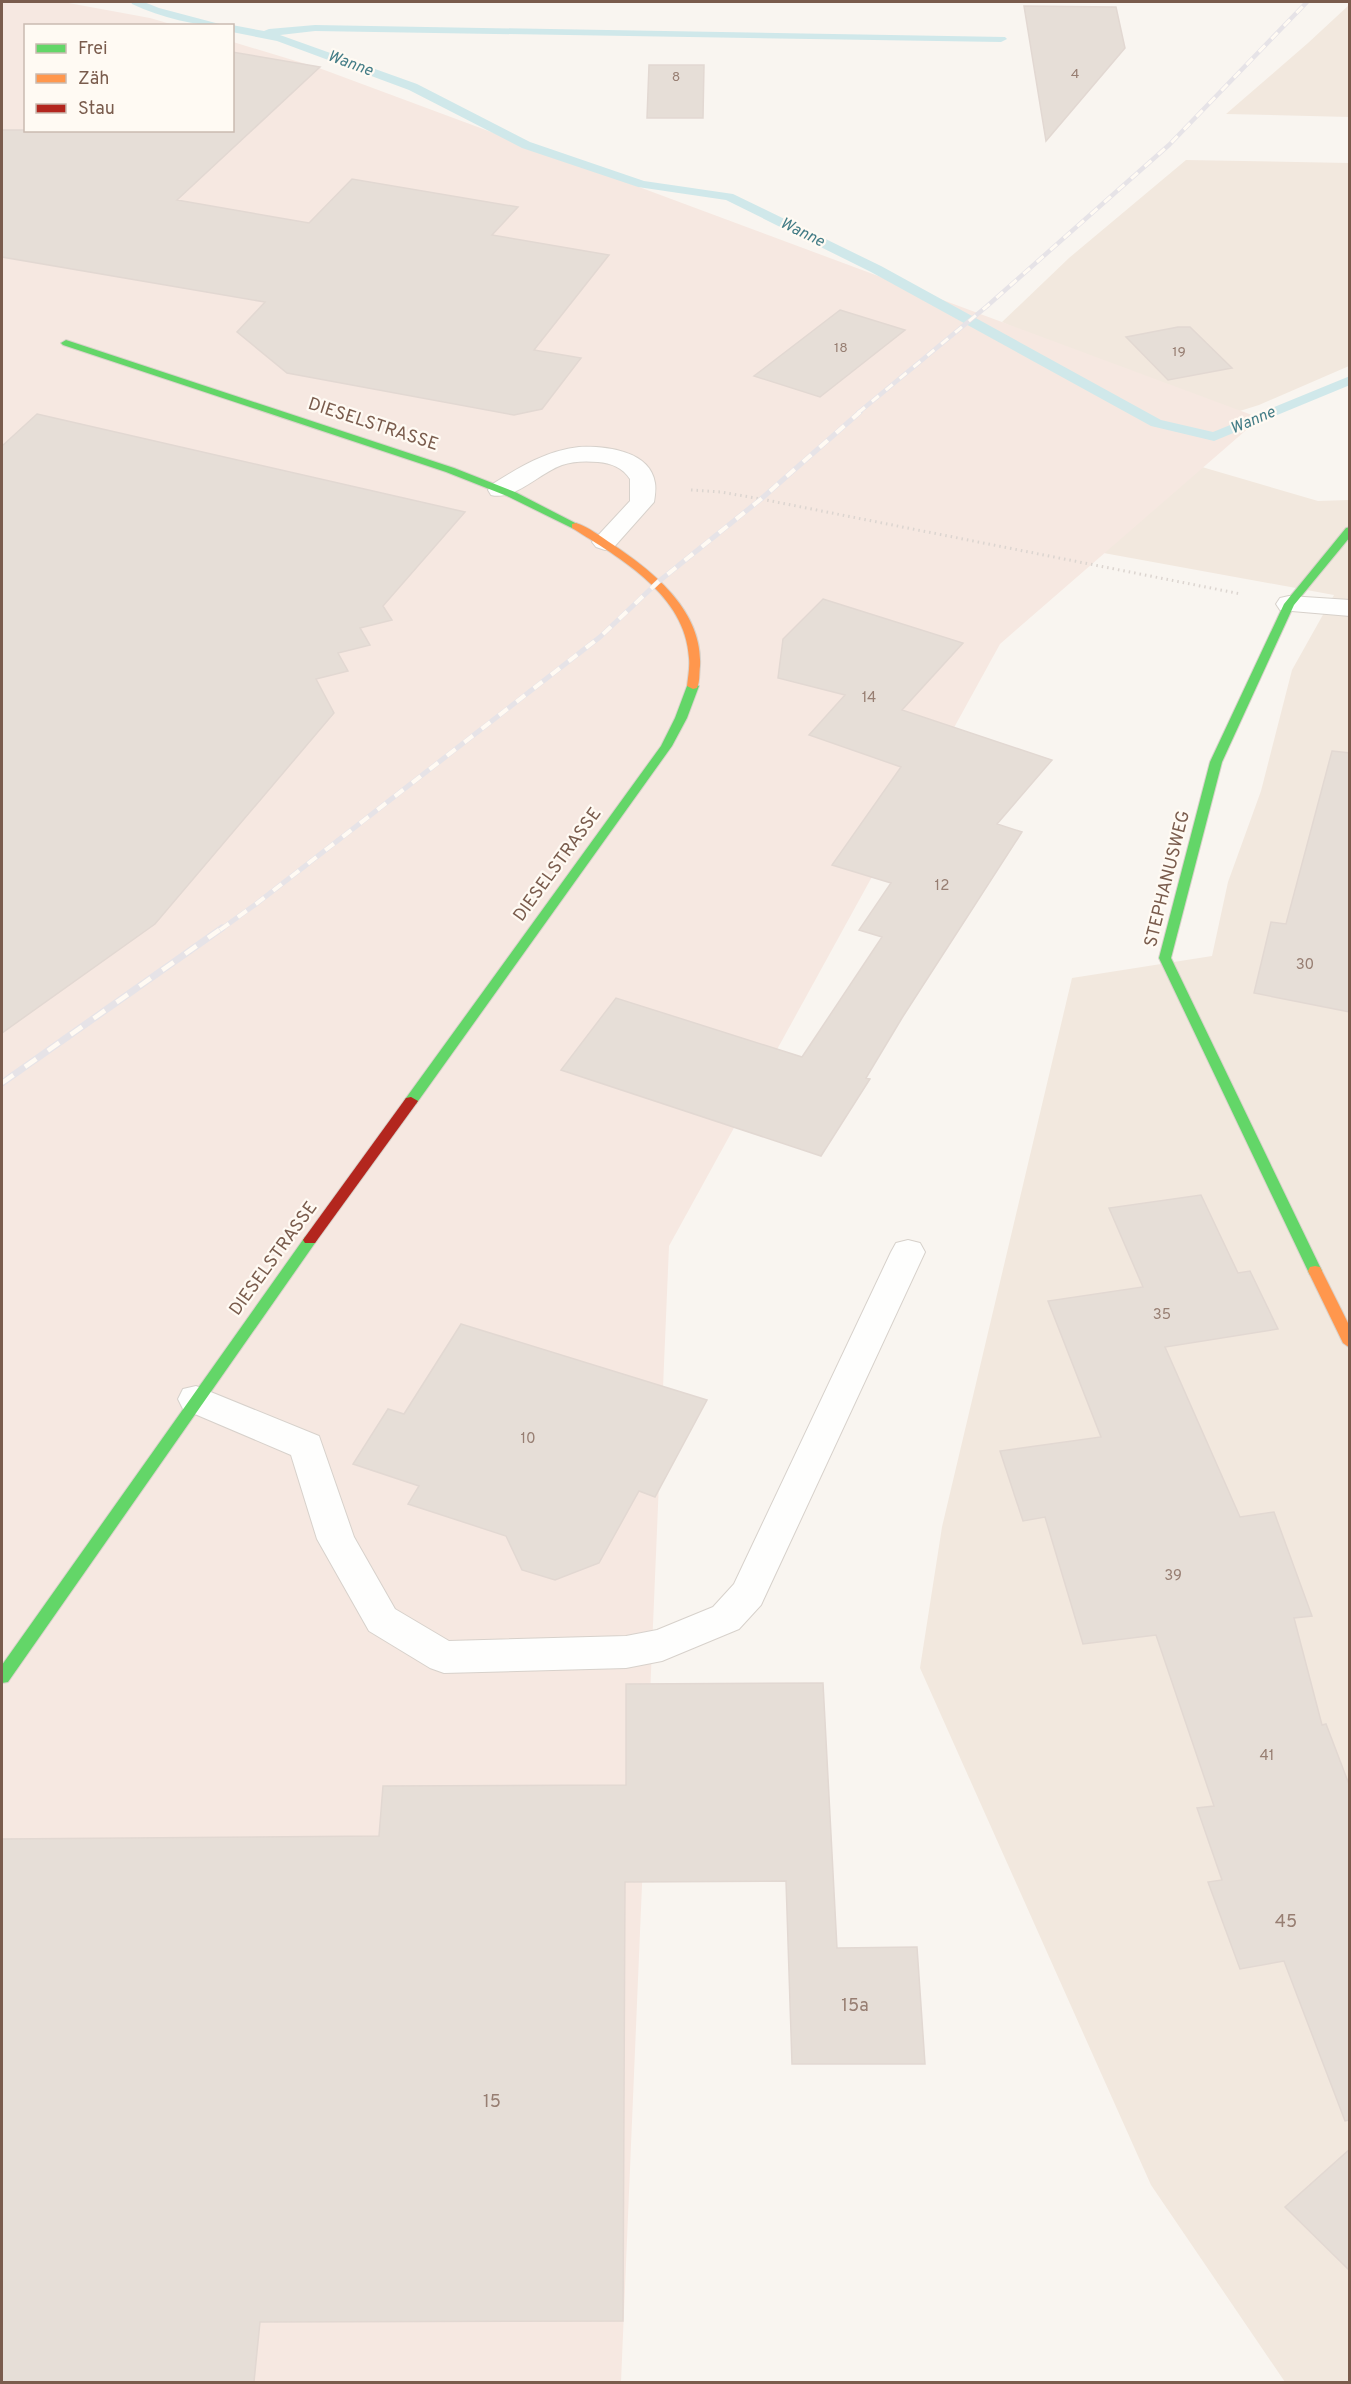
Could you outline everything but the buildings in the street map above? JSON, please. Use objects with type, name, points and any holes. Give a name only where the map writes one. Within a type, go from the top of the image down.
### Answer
[{"type":"street","name":"DIESELSTRASSE","points":[[2,1677],[195,1399],[650,769],[681,722],[692,693],[696,648],[690,627],[676,603],[658,582],[605,542],[548,511],[438,465],[66,343]]},
{"type":"street","points":[[500,490],[556,459],[596,454],[612,456],[627,463],[639,473],[643,481],[642,502],[605,542]]},
{"type":"street","name":"STEPHANUSWEG","points":[[1350,530],[1289,604],[1216,762],[1165,958],[1350,1343]]},
{"type":"street","points":[[1289,604],[1350,608]]},
{"type":"street","points":[[195,1399],[306,1446],[336,1539],[382,1620],[444,1657],[626,1652],[662,1645],[726,1618],[748,1594],[909,1252]]},
{"type":"path","points":[[643,488],[721,492],[1289,604]]},
{"type":"shaded area","points":[[2,2],[63,2],[171,24],[24,24],[24,132],[234,132],[234,42],[319,68],[1260,418],[1000,644],[669,1246],[621,2382],[2,2382]]},
{"type":"shaded area","points":[[1349,5],[1349,117],[1226,114],[1308,43]]},
{"type":"shaded area","points":[[1186,160],[1349,163],[1349,366],[1259,405],[1211,420],[1002,322],[1069,258]]},
{"type":"shaded area","points":[[1096,436],[1318,501],[1349,500],[1349,2382],[1285,2382],[1151,2185],[920,1668],[942,1527],[1072,978],[1212,956],[1228,882],[1261,791],[1292,670],[1334,595],[1010,536]]},
{"type":"waterway","name":"Wanne","points":[[136,2],[155,11],[213,24]]},
{"type":"waterway","name":"Wanne","points":[[234,28],[280,38],[413,87],[526,145],[642,184],[729,197],[876,269],[1156,423],[1214,437],[1350,380]]},
{"type":"waterway","points":[[269,32],[315,28],[1001,39]]},
{"type":"railway","points":[[858,413],[986,307],[1169,145],[1307,2]]},
{"type":"railway","points":[[220,930],[600,637],[658,582],[761,499],[860,412]]},
{"type":"railway","points":[[2,1083],[222,928]]},
{"type":"traffic: fast","points":[[66,343],[450,470],[511,494],[576,526]]},
{"type":"traffic: fast","points":[[1315,1271],[1165,958],[1216,762],[1289,604],[1350,530]]},
{"type":"traffic: fast","points":[[411,1101],[666,746],[681,718],[693,686]]},
{"type":"traffic: fast","points":[[2,1677],[310,1240]]},
{"type":"traffic: slow","points":[[576,526],[643,571],[678,609],[689,632],[695,657],[693,686]]},
{"type":"traffic: slow","points":[[1315,1271],[1350,1343]]},
{"type":"traffic: jam","points":[[310,1240],[411,1101]]}]
